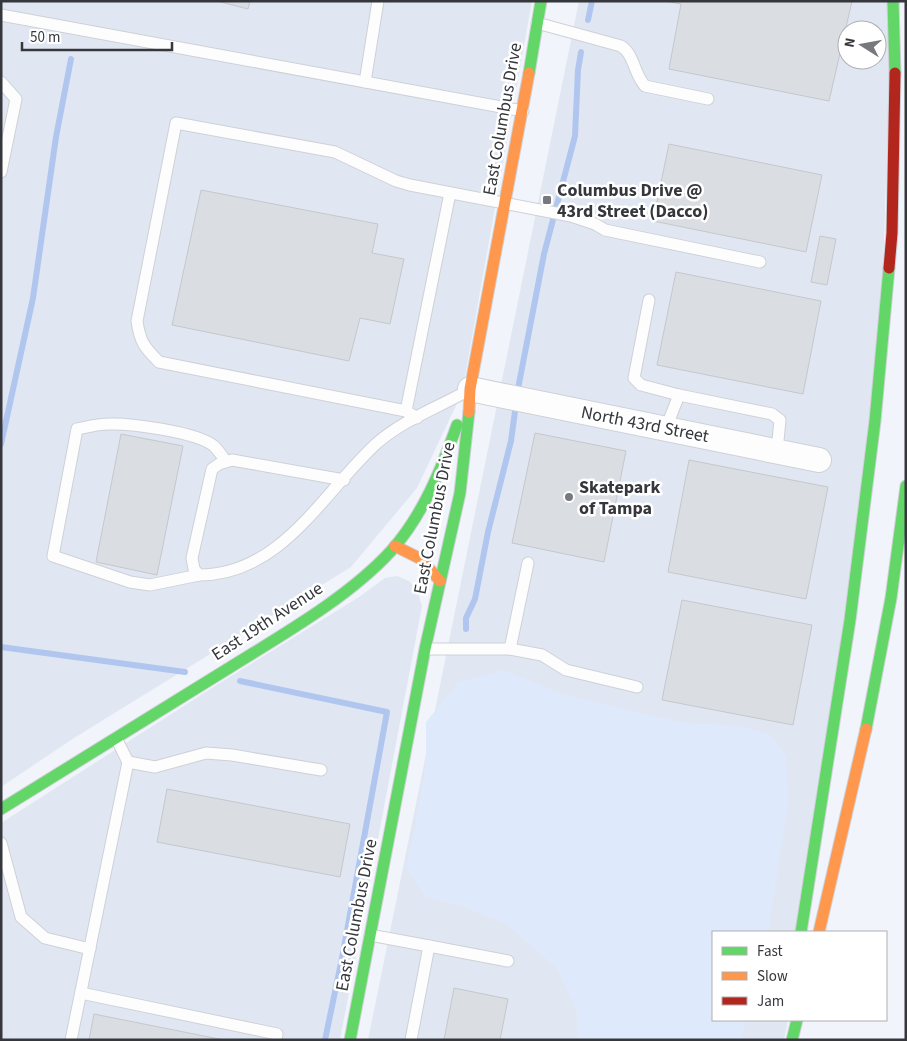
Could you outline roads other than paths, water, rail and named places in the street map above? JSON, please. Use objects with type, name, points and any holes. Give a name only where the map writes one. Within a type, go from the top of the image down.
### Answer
[{"type":"main road","name":"East Columbus Drive","points":[[350,1040],[425,649],[460,493],[468,431],[470,389],[523,111],[541,1]]},
{"type":"main road","points":[[801,931],[850,620],[876,412],[892,233],[895,79],[894,1]]},
{"type":"main road","name":"East 19th Avenue","points":[[1,809],[290,630],[375,567],[396,546],[423,507],[441,470],[470,389]]},
{"type":"main road","points":[[819,931],[839,854],[877,673],[900,537],[906,486]]},
{"type":"main road","points":[[396,546],[421,559],[440,581]]},
{"type":"main road","points":[[782,1040],[786,1021]]},
{"type":"main road","points":[[792,1040],[797,1021]]},
{"type":"street","name":"North 43rd Street","points":[[470,389],[820,460]]},
{"type":"lane","points":[[365,82],[378,1]]},
{"type":"lane","points":[[1,15],[523,111]]},
{"type":"lane","points":[[538,23],[621,46],[627,50],[639,80],[645,86],[708,99]]},
{"type":"lane","points":[[1,82],[16,99],[1,172]]},
{"type":"lane","points":[[417,418],[406,411],[159,362],[148,350],[140,338],[137,321],[176,123],[335,152],[396,181],[571,216],[595,224],[605,230],[760,262]]},
{"type":"lane","points":[[406,411],[450,193]]},
{"type":"lane","points":[[649,300],[634,378],[641,385],[679,395],[772,414],[780,420],[777,451]]},
{"type":"lane","points":[[226,460],[213,445],[200,438],[134,425],[107,424],[77,428],[53,556],[130,582],[150,585],[231,570],[253,562],[277,548],[300,527],[360,460],[378,443],[417,418],[470,389]]},
{"type":"lane","points":[[666,428],[679,395]]},
{"type":"lane","points":[[199,575],[194,569],[192,558],[212,469],[226,460],[232,460],[344,480]]},
{"type":"lane","points":[[510,650],[528,563]]},
{"type":"lane","points":[[425,649],[510,650],[542,655],[566,670],[637,687]]},
{"type":"lane","points":[[71,1040],[128,762],[115,737]]},
{"type":"lane","points":[[128,762],[156,767],[206,753],[232,755],[320,770]]},
{"type":"lane","points":[[1,843],[21,917],[45,938],[90,949]]},
{"type":"lane","points":[[370,935],[508,961]]},
{"type":"lane","points":[[411,1040],[429,946]]},
{"type":"lane","points":[[81,993],[277,1034],[276,1040]]},
{"type":"waterway","points":[[588,20],[592,1]]},
{"type":"waterway","points":[[517,394],[544,254],[575,136],[578,70],[581,52]]},
{"type":"waterway","points":[[1,444],[33,298],[56,137],[71,59]]},
{"type":"waterway","points":[[466,629],[466,618],[475,599],[488,532],[511,441],[516,404]]},
{"type":"waterway","points":[[1,647],[185,672]]},
{"type":"waterway","points":[[240,681],[387,712],[325,1040]]},
{"type":"place","name":"Columbus Drive @ 43rd Street (Dacco)","points":[[547,200]]},
{"type":"place","name":"Skatepark of Tampa","points":[[569,497]]}]
